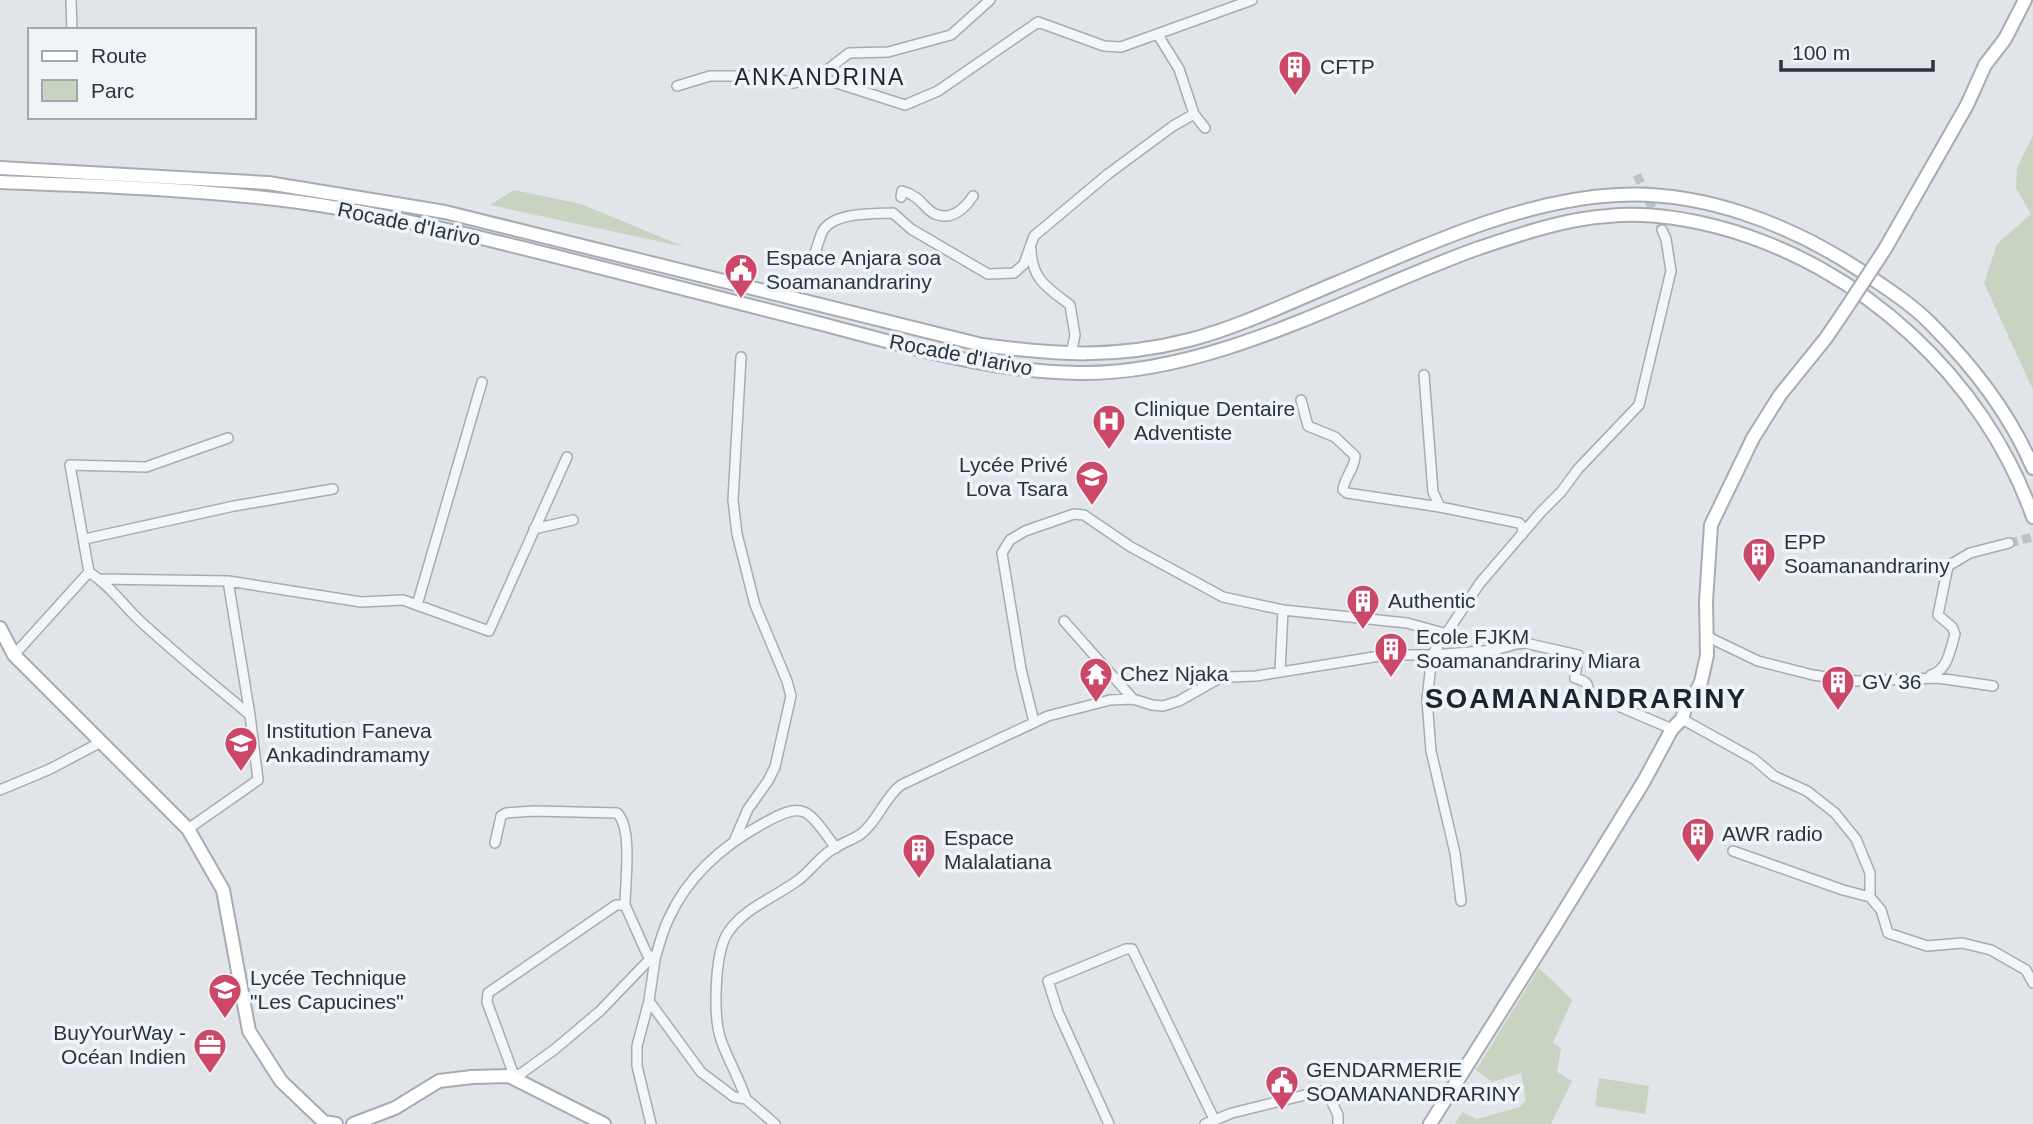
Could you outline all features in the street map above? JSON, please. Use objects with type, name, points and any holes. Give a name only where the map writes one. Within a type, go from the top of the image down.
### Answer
[{"type":"main road","points":[[1430,1124],[1644,781],[1672,729],[1682,719],[1688,699],[1695,696],[1707,655],[1711,525],[1753,438],[1780,395],[1826,338],[1885,248],[1967,105],[1985,65],[2005,38],[2025,0]]},
{"type":"main road","name":"Rocade d'Iarivo","points":[[0,168],[268,183],[354,195],[445,212],[982,345],[1037,352],[1097,355],[1140,350],[1190,339],[1254,318],[1419,248],[1488,222],[1583,199],[1617,195],[1656,195],[1733,211],[1780,228],[1848,263],[1889,289],[1928,321],[1958,353],[1993,398],[2025,449],[2033,468]]},
{"type":"main road","name":"Rocade d'Iarivo","points":[[0,182],[197,191],[348,210],[474,237],[923,350],[1004,367],[1079,373],[1136,369],[1212,352],[1250,340],[1456,257],[1555,225],[1612,215],[1674,219],[1714,226],[1758,239],[1828,274],[1875,304],[1906,329],[1941,365],[1978,411],[2027,499],[2033,517]]},
{"type":"main road","points":[[0,628],[14,655],[188,828],[223,890],[248,1031],[281,1081],[327,1123]]},
{"type":"main road","points":[[353,1124],[395,1108],[439,1082],[472,1077],[509,1076],[604,1124]]},
{"type":"street","points":[[71,0],[72,28]]},
{"type":"street","points":[[677,86],[710,76],[768,76],[793,83],[818,77],[849,53],[888,52],[951,35],[990,0]]},
{"type":"street","points":[[818,77],[905,105],[938,91],[1038,22],[1104,46],[1121,47],[1252,0]]},
{"type":"street","points":[[1158,35],[1179,69],[1194,114],[1205,128]]},
{"type":"street","points":[[814,255],[825,227],[849,215],[893,213],[911,229],[988,274],[1014,273],[1024,264],[1034,236],[1108,174],[1173,126],[1194,114]]},
{"type":"street","points":[[901,197],[902,191],[909,193],[921,200],[934,214],[949,216],[963,210],[974,196]]},
{"type":"street","points":[[1461,901],[1455,853],[1431,751],[1427,700],[1433,655],[1480,583],[1541,512],[1562,492],[1577,469],[1639,405],[1671,271],[1662,230]]},
{"type":"street","points":[[1031,245],[1032,266],[1041,282],[1070,305],[1075,335],[1071,354]]},
{"type":"street","points":[[734,841],[748,809],[775,767],[791,696],[788,681],[755,605],[737,534],[733,499],[741,357]]},
{"type":"street","points":[[1424,374],[1433,492],[1440,507]]},
{"type":"street","points":[[417,605],[482,382]]},
{"type":"street","points":[[1301,401],[1308,426],[1335,437],[1355,456],[1354,465],[1343,484],[1347,493],[1440,507],[1519,523],[1523,527],[1522,536]]},
{"type":"street","points":[[14,655],[89,572],[70,465],[146,467],[228,438]]},
{"type":"street","points":[[100,579],[228,581],[361,602],[403,600],[489,631],[566,457]]},
{"type":"street","points":[[85,539],[234,506],[333,489]]},
{"type":"street","points":[[1034,722],[1021,669],[1002,553],[1010,540],[1025,531],[1074,514],[1084,515],[1131,547],[1210,592],[1238,602],[1283,610],[1407,623],[1447,634]]},
{"type":"street","points":[[534,529],[573,520]]},
{"type":"street","points":[[1919,678],[1942,669],[1955,634],[1952,627],[1938,615],[1948,566],[1970,553],[2010,543]]},
{"type":"street","points":[[89,572],[100,579],[136,617],[250,715]]},
{"type":"street","points":[[188,828],[258,780],[228,581]]},
{"type":"street","points":[[1280,672],[1283,610]]},
{"type":"street","points":[[1064,621],[1133,699]]},
{"type":"street","points":[[1706,636],[1758,661],[1813,675],[1856,681],[1938,678],[1993,686]]},
{"type":"street","points":[[775,1124],[746,1099],[720,1039],[717,1016],[721,945],[727,933],[740,918],[800,879],[836,848],[861,833],[901,785],[1034,722],[1110,700],[1133,699],[1163,706],[1193,695],[1216,680],[1228,677],[1256,676],[1386,655],[1433,655],[1495,650],[1525,643],[1578,655],[1574,678],[1586,681],[1588,693],[1672,729]]},
{"type":"street","points":[[1682,719],[1754,759],[1774,776],[1807,791],[1835,813],[1856,839],[1870,873],[1870,897]]},
{"type":"street","points":[[0,790],[50,769],[101,742]]},
{"type":"street","points":[[651,1124],[637,1066],[637,1046],[649,1001],[655,959],[668,918],[687,885],[734,841],[780,815],[805,812],[836,848]]},
{"type":"street","points":[[495,843],[501,816],[506,813],[617,813],[622,818],[627,836],[625,905],[647,954],[655,959]]},
{"type":"street","points":[[1733,851],[1870,897],[1881,910],[1888,933],[1927,946],[1962,943],[1991,950],[2026,970],[2033,983]]},
{"type":"street","points":[[625,905],[616,905],[488,993],[487,1002],[515,1078],[600,1011],[648,961],[655,959]]},
{"type":"street","points":[[1109,1124],[1058,1012],[1048,981],[1126,949],[1132,949],[1210,1122],[1321,1091],[1329,1096],[1338,1115],[1338,1124]]},
{"type":"street","points":[[649,1001],[701,1072],[734,1097],[746,1099]]},
{"type":"green space","points":[[2033,135],[2033,390],[1984,283],[1997,244],[2031,214],[2016,188],[2017,168]]},
{"type":"green space","points":[[514,190],[581,204],[685,247],[490,205]]},
{"type":"green space","points":[[1539,968],[1572,1000],[1553,1043],[1561,1048],[1557,1072],[1572,1081],[1551,1124],[1455,1124],[1462,1112],[1477,1119],[1520,1107],[1526,1100],[1521,1073],[1492,1082],[1476,1070]]},
{"type":"green space","points":[[1599,1078],[1649,1086],[1645,1114],[1595,1106]]},
{"type":"tunnel","points":[[1637,175],[1662,230]]},
{"type":"tunnel","points":[[2009,543],[2033,537]]},
{"type":"place","name":"CFTP","points":[[1295,97]]},
{"type":"place","name":"Espace Anjara soa Soamanandrariny","points":[[741,300]]},
{"type":"place","name":"Clinique Dentaire Adventiste","points":[[1109,451]]},
{"type":"place","name":"Lycée Privé Lova Tsara","points":[[1092,507]]},
{"type":"place","name":"EPP Soamanandrariny","points":[[1759,584]]},
{"type":"place","name":"Authentic","points":[[1363,631]]},
{"type":"place","name":"Ecole FJKM Soamanandrariny Miara","points":[[1391,679]]},
{"type":"place","name":"Chez Njaka","points":[[1096,704]]},
{"type":"place","name":"GV 36","points":[[1838,712]]},
{"type":"place","name":"Institution Faneva Ankadindramamy","points":[[241,773]]},
{"type":"place","name":"AWR radio","points":[[1698,864]]},
{"type":"place","name":"Espace Malalatiana","points":[[919,880]]},
{"type":"place","name":"Lycée Technique \"Les Capucines\"","points":[[225,1020]]},
{"type":"place","name":"BuyYourWay - Océan Indien","points":[[210,1075]]},
{"type":"place","name":"GENDARMERIE SOAMANANDRARINY","points":[[1282,1112]]},
{"type":"district","name":"ANKANDRINA","points":[[820,77]]},
{"type":"district","name":"SOAMANANDRARINY","points":[[1586,698]]}]
